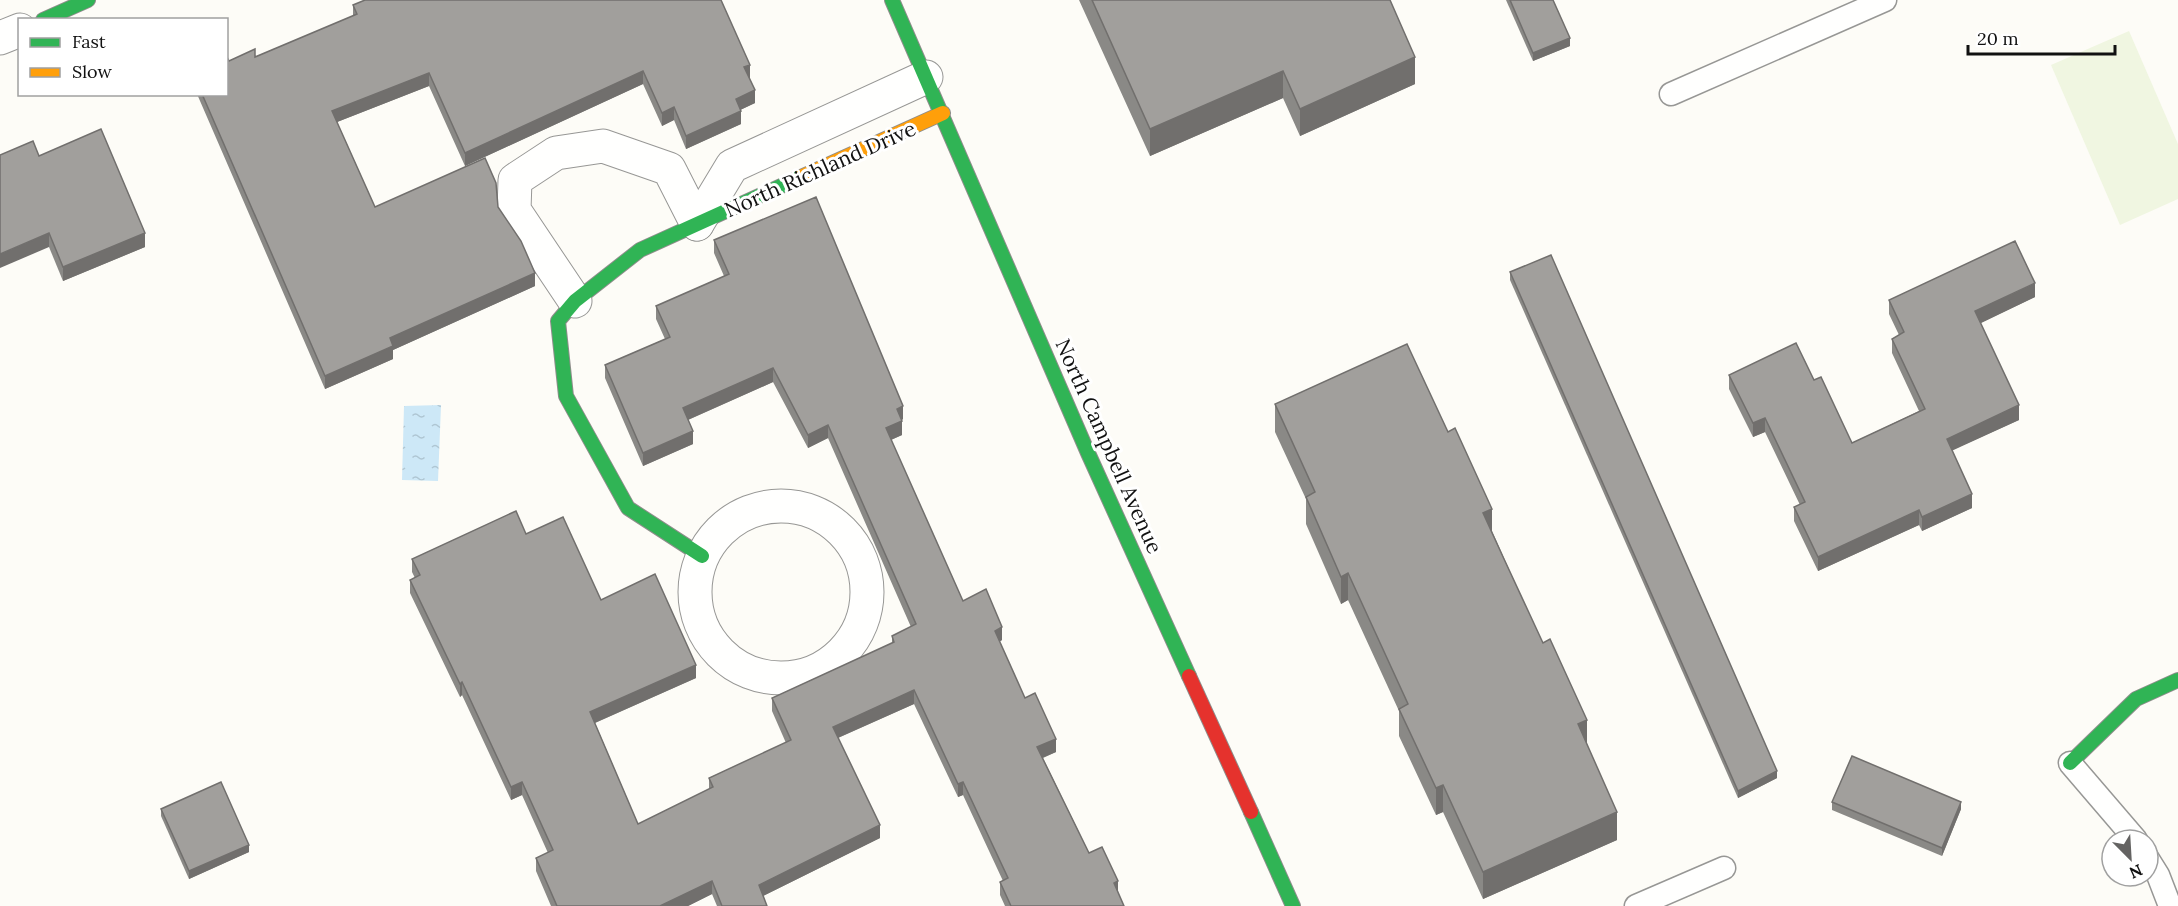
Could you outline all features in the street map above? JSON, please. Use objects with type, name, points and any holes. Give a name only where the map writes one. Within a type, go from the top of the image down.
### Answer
[{"type":"main road","points":[[48,18],[88,0]]},
{"type":"main road","name":"North Campbell Avenue","points":[[892,0],[943,113],[1088,453],[1293,906]]},
{"type":"main road","name":"North Richland Drive","points":[[702,556],[628,508],[566,396],[558,321],[575,301],[640,250],[943,113]]},
{"type":"main road","points":[[2070,763],[2136,699],[2178,680]]},
{"type":"street","points":[[0,38],[18,31]]},
{"type":"street","name":"North Richland Drive","points":[[697,224],[732,166],[926,77]]},
{"type":"street","points":[[575,301],[514,210],[515,180],[556,153],[603,146],[669,169],[697,224]]},
{"type":"street","points":[[792,506],[819,514],[841,529],[858,551],[866,577],[867,596],[858,630],[841,655],[816,672],[787,678],[757,676],[748,672],[730,663],[709,642],[696,615],[694,584],[702,556],[717,533],[739,516],[765,507],[792,506]]},
{"type":"lane","points":[[1671,94],[1885,0]]},
{"type":"lane","points":[[2070,763],[2126,828]]},
{"type":"lane","points":[[1636,906],[1724,868]]},
{"type":"lane","points":[[2160,880],[2170,906]]},
{"type":"green space","points":[[2129,31],[2178,144],[2178,199],[2120,225],[2051,65]]},
{"type":"water","points":[[441,405],[438,481],[402,480],[404,406]]},
{"type":"building","points":[[365,0],[721,0],[750,65],[744,67],[755,90],[736,99],[741,111],[686,136],[674,107],[662,113],[643,71],[465,153],[429,73],[332,111],[375,207],[485,158],[496,183],[498,207],[521,241],[535,273],[390,338],[393,346],[325,376],[203,96],[228,96],[228,59],[229,61],[255,49],[255,57],[357,14],[353,5]]},
{"type":"building","points":[[1092,0],[1390,0],[1415,57],[1300,109],[1283,71],[1150,129]]},
{"type":"building","points":[[1510,0],[1553,0],[1570,38],[1533,53]]},
{"type":"building","points":[[101,129],[145,233],[63,267],[49,233],[0,254],[0,155],[33,141],[39,156]]},
{"type":"building","points":[[816,197],[903,406],[897,409],[902,421],[886,428],[963,601],[986,589],[1002,627],[995,631],[1025,698],[1035,693],[1056,739],[1037,747],[1089,853],[1102,847],[1118,881],[1114,883],[1124,906],[1011,906],[1000,882],[1008,878],[963,782],[958,784],[914,690],[833,727],[880,825],[759,885],[767,906],[722,906],[712,881],[660,906],[557,906],[536,858],[553,850],[522,782],[511,787],[462,682],[460,684],[410,580],[420,575],[412,559],[516,511],[526,534],[563,517],[601,600],[655,574],[696,665],[590,712],[638,824],[713,787],[709,778],[791,740],[772,698],[894,642],[892,636],[916,624],[828,425],[808,435],[773,368],[683,408],[693,431],[643,453],[605,365],[670,337],[656,306],[729,274],[714,240]]},
{"type":"building","points":[[2015,241],[2035,283],[1975,311],[2019,405],[1947,439],[1972,494],[1922,517],[1919,510],[1818,557],[1794,507],[1805,502],[1765,418],[1753,423],[1729,375],[1796,343],[1814,380],[1821,377],[1852,443],[1925,409],[1892,339],[1904,332],[1889,300]]},
{"type":"building","points":[[1551,255],[1777,771],[1738,791],[1510,272]]},
{"type":"building","points":[[1407,344],[1448,432],[1455,428],[1492,509],[1483,513],[1543,643],[1550,639],[1587,720],[1578,724],[1617,812],[1483,872],[1443,785],[1436,788],[1399,709],[1408,704],[1348,573],[1341,577],[1306,497],[1315,492],[1275,404]]},
{"type":"building","points":[[1852,756],[1961,802],[1942,848],[1832,802]]},
{"type":"building","points":[[221,782],[249,845],[189,871],[161,809]]},
{"type":"traffic: fast","points":[[48,18],[88,0]]},
{"type":"traffic: fast","points":[[892,0],[1088,453],[1189,676]]},
{"type":"traffic: fast","points":[[702,556],[628,508],[566,396],[558,321],[575,301],[640,250],[801,177]]},
{"type":"traffic: fast","points":[[2070,763],[2136,699],[2178,680]]},
{"type":"traffic: fast","points":[[1251,812],[1293,906]]},
{"type":"traffic: slow","points":[[801,177],[943,113]]},
{"type":"traffic: jam","points":[[1189,676],[1251,812]]}]
